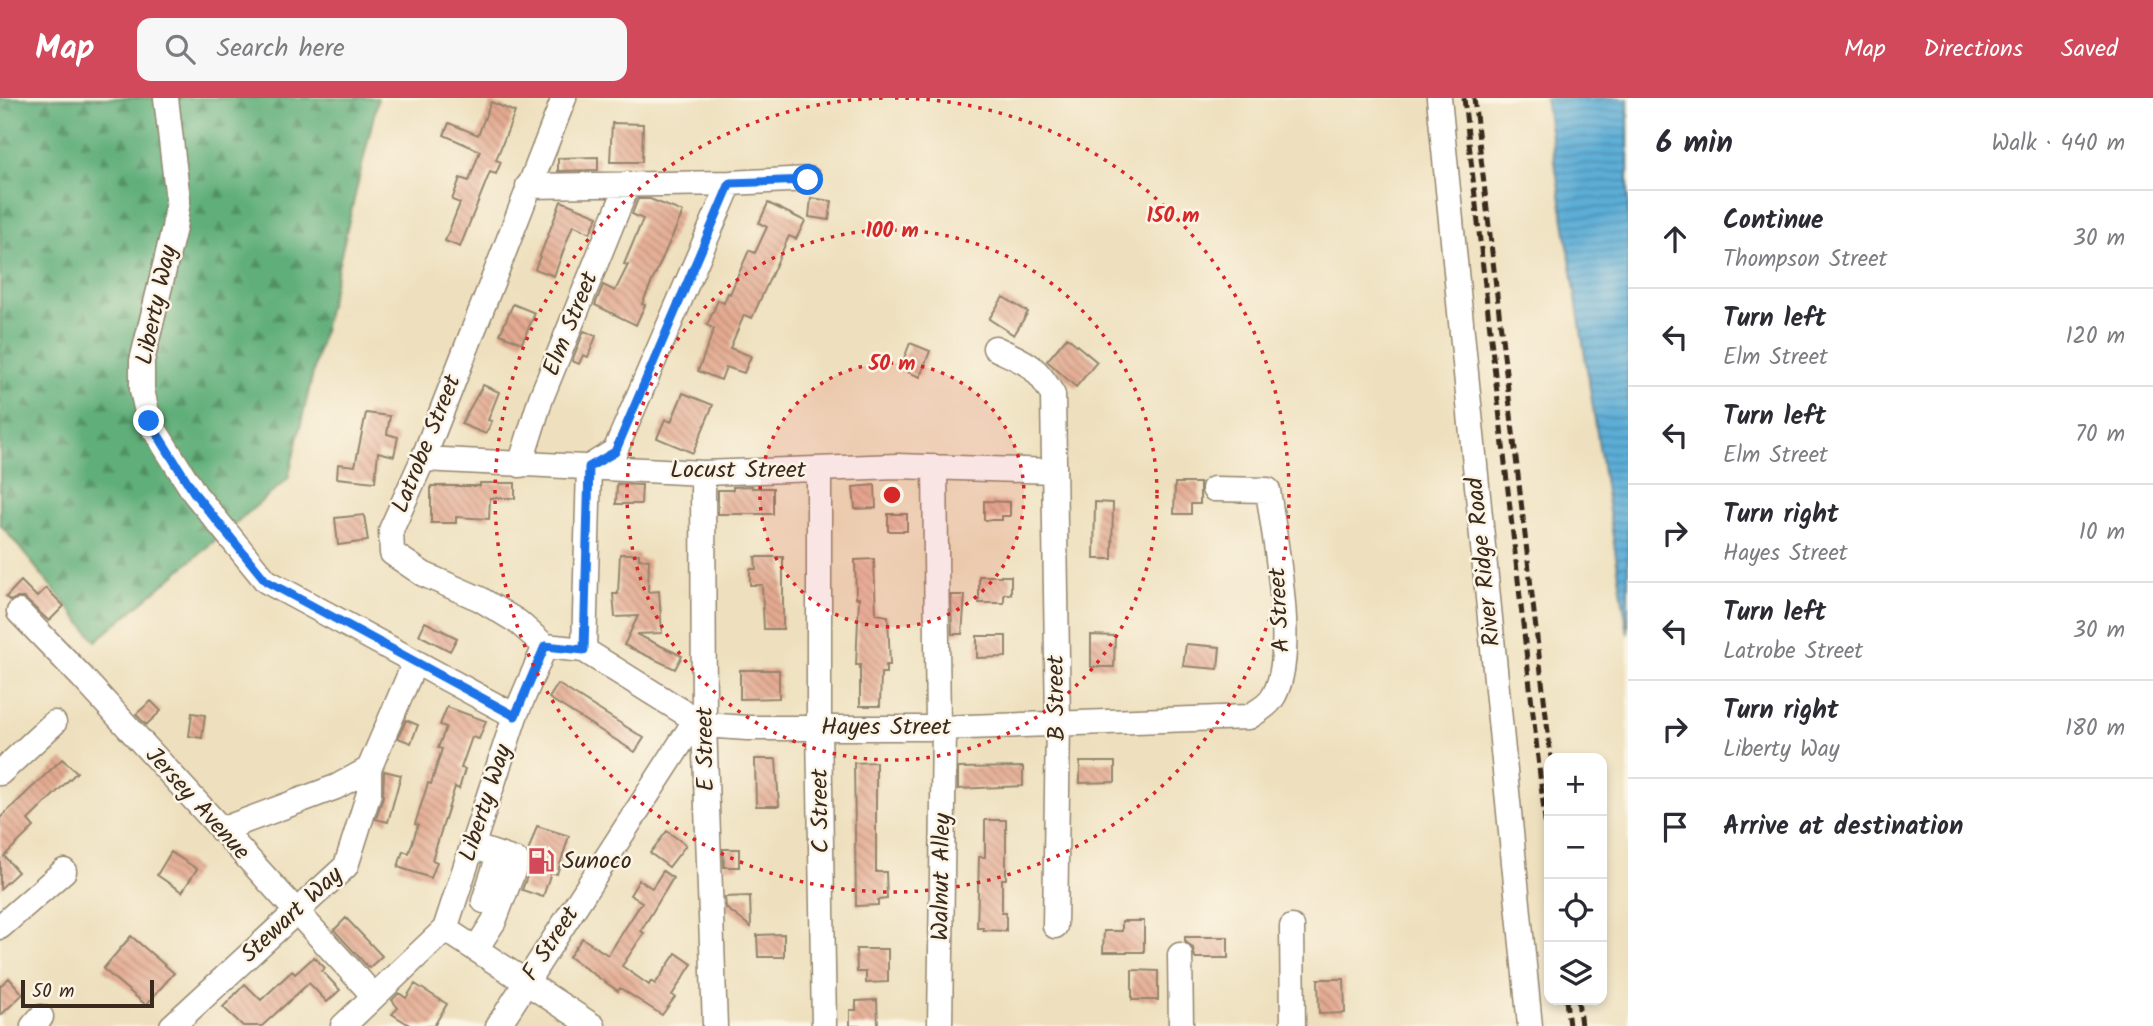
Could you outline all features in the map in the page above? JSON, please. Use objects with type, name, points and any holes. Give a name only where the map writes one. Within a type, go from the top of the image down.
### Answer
[{"type":"street","name":"Liberty Way","points":[[166,98],[177,200],[174,228],[142,360],[142,390],[149,421],[195,494],[266,581],[515,716],[493,853],[482,901],[445,929],[343,1026]]},
{"type":"street","name":"Latrobe Street","points":[[545,646],[518,622],[480,599],[423,574],[392,553],[391,530],[564,98]]},
{"type":"street","name":"River Ridge Road","points":[[1439,98],[1530,1026]]},
{"type":"street","points":[[528,186],[808,180]]},
{"type":"street","points":[[584,650],[589,467],[615,452],[730,183]]},
{"type":"street","name":"Elm Street","points":[[520,465],[541,398],[628,184]]},
{"type":"street","name":"B Street","points":[[995,348],[1030,364],[1041,374],[1053,395],[1058,723],[1055,926]]},
{"type":"street","name":"Locust Street","points":[[422,458],[702,473],[935,467],[1053,471]]},
{"type":"street","name":"Walnut Alley","points":[[935,467],[941,728],[940,1026]]},
{"type":"street","name":"C Street","points":[[819,470],[819,727],[824,1026]]},
{"type":"street","name":"E Street","points":[[702,473],[705,646],[700,723],[715,1026]]},
{"type":"street","name":"A Street","points":[[1214,489],[1269,490],[1284,619],[1283,673],[1271,700],[1250,717]]},
{"type":"street","name":"Jersey Avenue","points":[[19,612],[82,677],[374,996]]},
{"type":"street","points":[[515,716],[545,646]]},
{"type":"street","name":"Hayes Street","points":[[545,646],[584,650],[700,723],[747,728],[941,728],[1250,717]]},
{"type":"street","name":"Stewart Way","points":[[172,1026],[346,866],[369,793],[369,769],[415,662]]},
{"type":"street","points":[[0,773],[54,723]]},
{"type":"street","name":"F Street","points":[[498,1026],[700,723]]},
{"type":"street","points":[[221,830],[336,787],[369,769]]},
{"type":"street","points":[[476,948],[494,921],[482,901],[517,861],[493,853]]},
{"type":"street","points":[[0,927],[64,871]]},
{"type":"street","points":[[1292,927],[1293,1026]]},
{"type":"street","points":[[445,929],[593,1026]]},
{"type":"street","points":[[1180,955],[1181,1026]]},
{"type":"green space","points":[[0,98],[378,98],[288,479],[96,641],[0,524]]},
{"type":"water","points":[[1545,98],[1628,98],[1628,634]]},
{"type":"building","points":[[491,102],[515,112],[496,160],[501,162],[496,174],[490,172],[460,247],[445,241],[460,203],[452,200],[460,178],[469,181],[480,151],[444,135],[449,123],[478,135]]},
{"type":"building","points":[[612,123],[643,124],[642,162],[610,162]]},
{"type":"building","points":[[598,157],[598,170],[558,171],[558,158]]},
{"type":"building","points":[[811,198],[832,201],[829,220],[809,217]]},
{"type":"building","points":[[638,199],[650,199],[683,212],[642,304],[645,305],[636,325],[595,305],[603,285],[615,291],[628,265],[624,264],[643,219],[632,214]]},
{"type":"building","points":[[561,201],[598,216],[590,233],[573,225],[554,276],[535,269]]},
{"type":"building","points":[[768,203],[805,221],[796,239],[789,236],[752,318],[744,315],[730,348],[751,356],[744,373],[726,367],[721,380],[698,371],[714,329],[707,325],[718,300],[724,303],[728,293],[730,294],[749,250],[755,253],[767,227],[759,223]]},
{"type":"building","points":[[1003,297],[1028,312],[1014,335],[989,319]]},
{"type":"building","points":[[513,304],[535,313],[522,343],[500,334]]},
{"type":"building","points":[[584,331],[596,336],[588,357],[583,355],[579,364],[572,361]]},
{"type":"building","points":[[1067,337],[1097,362],[1076,387],[1047,361]]},
{"type":"building","points":[[910,343],[930,351],[920,377],[900,369]]},
{"type":"building","points":[[483,385],[499,392],[488,420],[492,421],[486,434],[461,424]]},
{"type":"building","points":[[683,393],[713,405],[693,453],[657,438],[665,419],[671,422]]},
{"type":"building","points":[[366,413],[390,416],[387,434],[398,437],[394,456],[378,452],[375,482],[337,478],[338,464],[355,466]]},
{"type":"building","points":[[480,483],[515,483],[515,498],[490,498],[489,519],[456,517],[456,523],[431,523],[431,486],[480,486]]},
{"type":"building","points":[[1175,483],[1200,483],[1200,504],[1191,504],[1191,514],[1174,514]]},
{"type":"building","points":[[617,484],[642,485],[641,504],[616,504]]},
{"type":"building","points":[[875,485],[876,508],[855,509],[853,487]]},
{"type":"building","points":[[752,486],[773,488],[773,514],[718,514],[718,490]]},
{"type":"building","points":[[984,501],[1010,502],[1010,516],[1002,516],[1002,520],[984,520]]},
{"type":"building","points":[[1095,502],[1113,503],[1112,559],[1094,559]]},
{"type":"building","points":[[888,514],[907,514],[907,531],[888,531]]},
{"type":"building","points":[[364,515],[368,541],[338,545],[335,518]]},
{"type":"building","points":[[620,554],[639,554],[639,559],[649,560],[648,592],[659,591],[662,633],[636,634],[682,656],[675,669],[624,645],[638,616],[615,617],[613,594],[618,594]]},
{"type":"building","points":[[755,557],[783,557],[783,629],[764,629],[762,585],[750,585],[750,569],[756,569]]},
{"type":"building","points":[[874,559],[876,614],[888,616],[890,665],[886,665],[886,673],[881,673],[880,706],[860,706],[860,665],[856,665],[859,598],[856,598],[855,560]]},
{"type":"building","points":[[979,576],[1011,576],[1011,594],[1004,594],[1004,603],[979,603]]},
{"type":"building","points":[[21,581],[37,597],[46,588],[64,606],[49,621],[24,598],[10,601],[6,597]]},
{"type":"building","points":[[951,595],[965,595],[962,634],[952,634]]},
{"type":"building","points":[[425,622],[457,638],[450,651],[419,635]]},
{"type":"building","points":[[1091,635],[1115,636],[1114,667],[1091,667]]},
{"type":"building","points":[[977,636],[1006,636],[1006,657],[977,658]]},
{"type":"building","points":[[1186,644],[1220,647],[1218,669],[1183,666]]},
{"type":"building","points":[[740,670],[779,670],[779,698],[740,699]]},
{"type":"building","points":[[558,684],[644,738],[635,752],[549,698]]},
{"type":"building","points":[[151,701],[161,711],[146,725],[136,714]]},
{"type":"building","points":[[447,707],[486,721],[479,739],[472,737],[461,768],[465,769],[459,789],[455,787],[432,860],[437,862],[431,878],[398,867],[403,851],[409,853],[428,783],[431,784],[442,749],[438,748],[446,727],[440,725]]},
{"type":"building","points":[[192,713],[205,715],[202,738],[189,736]]},
{"type":"building","points":[[406,720],[418,725],[411,743],[398,738]]},
{"type":"building","points":[[62,759],[77,772],[28,820],[34,827],[4,856],[18,872],[0,889],[0,818]]},
{"type":"building","points":[[755,759],[776,759],[779,806],[756,806]]},
{"type":"building","points":[[876,762],[876,872],[886,872],[887,899],[878,900],[878,905],[856,906],[854,763]]},
{"type":"building","points":[[1080,762],[1115,762],[1115,782],[1080,783]]},
{"type":"building","points":[[1023,767],[1023,786],[958,789],[958,768]]},
{"type":"building","points":[[384,771],[401,775],[388,822],[376,819],[383,797]]},
{"type":"building","points":[[985,820],[1006,820],[1006,879],[1002,879],[1002,913],[1006,913],[1006,931],[977,928],[979,857],[985,857]]},
{"type":"building","points":[[537,826],[569,836],[557,874],[551,872],[543,897],[522,890],[531,866],[532,859],[528,852]]},
{"type":"building","points":[[667,831],[686,845],[669,867],[650,853]]},
{"type":"building","points":[[723,849],[739,849],[739,867],[724,867]]},
{"type":"building","points":[[171,852],[197,869],[182,892],[157,875]]},
{"type":"building","points":[[663,871],[673,878],[641,931],[644,933],[622,966],[649,985],[651,981],[655,984],[676,953],[692,964],[662,1015],[620,988],[618,991],[569,957],[582,938],[608,955],[642,902],[630,895],[639,880],[652,888]]},
{"type":"building","points":[[750,896],[751,927],[726,908],[725,897]]},
{"type":"building","points":[[346,918],[382,956],[369,968],[334,930]]},
{"type":"building","points":[[1122,921],[1144,921],[1144,952],[1103,952],[1104,931],[1122,931]]},
{"type":"building","points":[[784,934],[784,957],[758,957],[757,935]]},
{"type":"building","points":[[131,936],[174,973],[146,1005],[103,969]]},
{"type":"building","points":[[1185,937],[1228,937],[1228,958],[1195,958],[1193,948],[1185,941]]},
{"type":"building","points":[[856,949],[888,949],[888,982],[866,983],[866,972],[857,972]]},
{"type":"building","points":[[314,957],[325,968],[322,971],[340,990],[327,1002],[309,983],[262,1026],[243,1026],[223,1007],[245,984],[261,1000],[292,971],[295,974]]},
{"type":"building","points":[[1132,970],[1158,971],[1158,1000],[1132,1000]]},
{"type":"building","points":[[9,978],[23,994],[0,1016],[0,986]]},
{"type":"building","points":[[1318,979],[1344,979],[1345,1013],[1319,1014]]},
{"type":"building","points":[[415,984],[447,1004],[434,1026],[411,1026],[392,1014],[398,1008],[392,1000],[399,993],[406,998]]},
{"type":"building","points":[[877,1000],[878,1026],[850,1026],[850,1010],[856,1010],[856,1001]]},
{"type":"railway","points":[[1464,98],[1545,816]]},
{"type":"railway","points":[[1474,98],[1550,753]]},
{"type":"railway","points":[[1567,1005],[1569,1026]]},
{"type":"railway","points":[[1579,1005],[1581,1026]]},
{"type":"place","name":"Sunoco","points":[[541,861]]},
{"type":"route","points":[[149,421],[195,494],[266,581],[515,716],[545,646],[584,650],[589,467],[615,452],[730,183],[808,180]]}]
